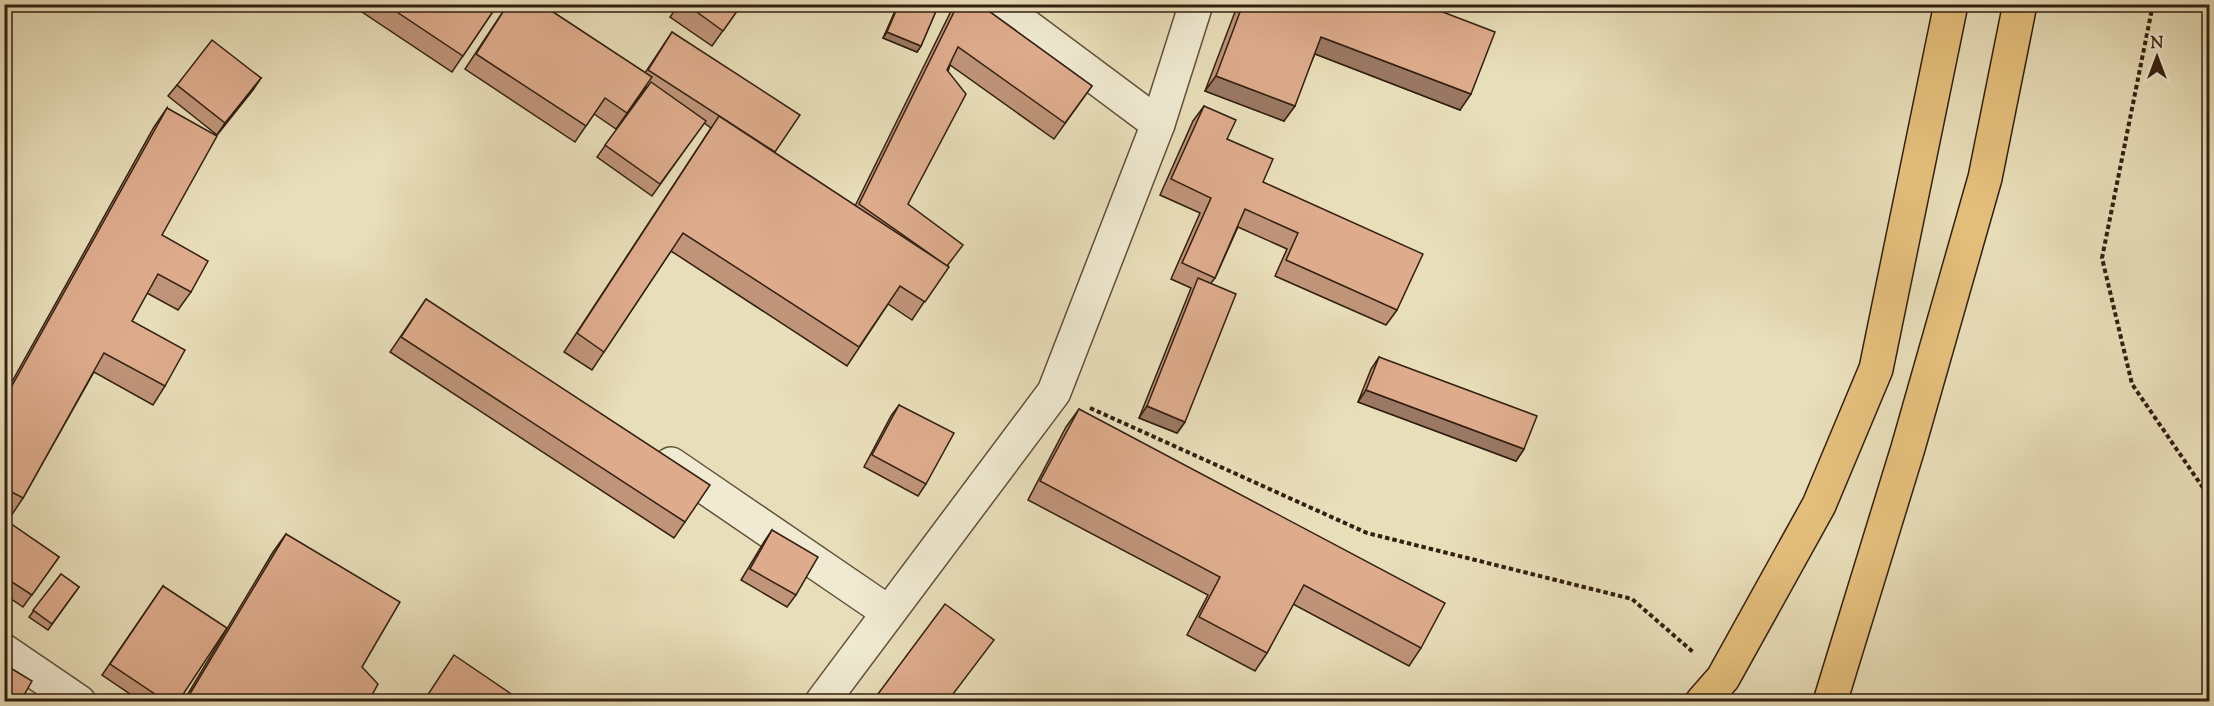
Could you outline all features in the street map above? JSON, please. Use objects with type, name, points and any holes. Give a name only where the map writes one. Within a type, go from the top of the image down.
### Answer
[{"type":"highway","points":[[1713,690],[1819,505],[1876,369],[1952,4]]},
{"type":"highway","points":[[1830,702],[1908,448],[1985,178],[2020,4]]},
{"type":"street","points":[[998,4],[1158,124]]},
{"type":"street","points":[[822,702],[1054,392],[1158,124],[1196,4]]},
{"type":"street","points":[[643,445],[888,612]]},
{"type":"street","points":[[4,651],[79,702]]},
{"type":"path","points":[[2153,4],[2102,258],[2132,384],[2210,498]]},
{"type":"path","points":[[1054,392],[1367,533],[1632,599],[1713,690]]},
{"type":"building","points":[[385,4],[498,4],[463,56]]},
{"type":"building","points":[[508,4],[541,4],[652,77],[627,113],[605,98],[586,126],[476,54]]},
{"type":"building","points":[[686,4],[742,4],[723,31]]},
{"type":"building","points":[[899,4],[939,4],[921,46],[887,32]]},
{"type":"building","points":[[958,4],[979,4],[1092,86],[1065,123],[958,47],[947,70],[966,94],[908,204],[963,245],[947,266],[859,204]]},
{"type":"building","points":[[1243,4],[1422,4],[1495,32],[1471,94],[1321,37],[1295,106],[1216,76]]},
{"type":"building","points":[[672,32],[800,115],[775,152],[648,70]]},
{"type":"building","points":[[212,40],[261,78],[225,123],[177,85]]},
{"type":"building","points":[[651,82],[706,121],[660,184],[605,145]]},
{"type":"building","points":[[1204,106],[1236,120],[1227,139],[1273,159],[1263,182],[1423,254],[1397,310],[1286,260],[1298,233],[1245,209],[1215,278],[1182,263],[1211,198],[1171,179]]},
{"type":"building","points":[[167,108],[217,136],[162,235],[208,261],[191,292],[158,274],[132,321],[185,350],[165,386],[104,353],[23,498],[4,488],[4,400]]},
{"type":"building","points":[[719,116],[949,267],[925,302],[900,286],[859,347],[683,233],[604,352],[577,333]]},
{"type":"building","points":[[1198,278],[1236,294],[1185,422],[1147,406]]},
{"type":"building","points":[[426,299],[710,485],[685,522],[401,337]]},
{"type":"building","points":[[1379,357],[1537,416],[1524,449],[1366,390]]},
{"type":"building","points":[[899,405],[954,433],[926,484],[872,455]]},
{"type":"building","points":[[1079,409],[1445,603],[1421,648],[1304,585],[1267,653],[1199,617],[1220,577],[1040,481]]},
{"type":"building","points":[[4,519],[59,557],[32,595],[4,577]]},
{"type":"building","points":[[772,530],[818,557],[796,595],[750,569]]},
{"type":"building","points":[[286,534],[400,602],[362,667],[378,684],[368,702],[185,702]]},
{"type":"building","points":[[61,574],[79,587],[52,624],[33,610]]},
{"type":"building","points":[[163,586],[227,628],[178,702],[167,702],[110,664]]},
{"type":"building","points":[[945,604],[994,640],[947,702],[872,702]]},
{"type":"building","points":[[454,655],[523,702],[423,702]]},
{"type":"building","points":[[4,664],[32,681],[20,702],[4,702]]}]
